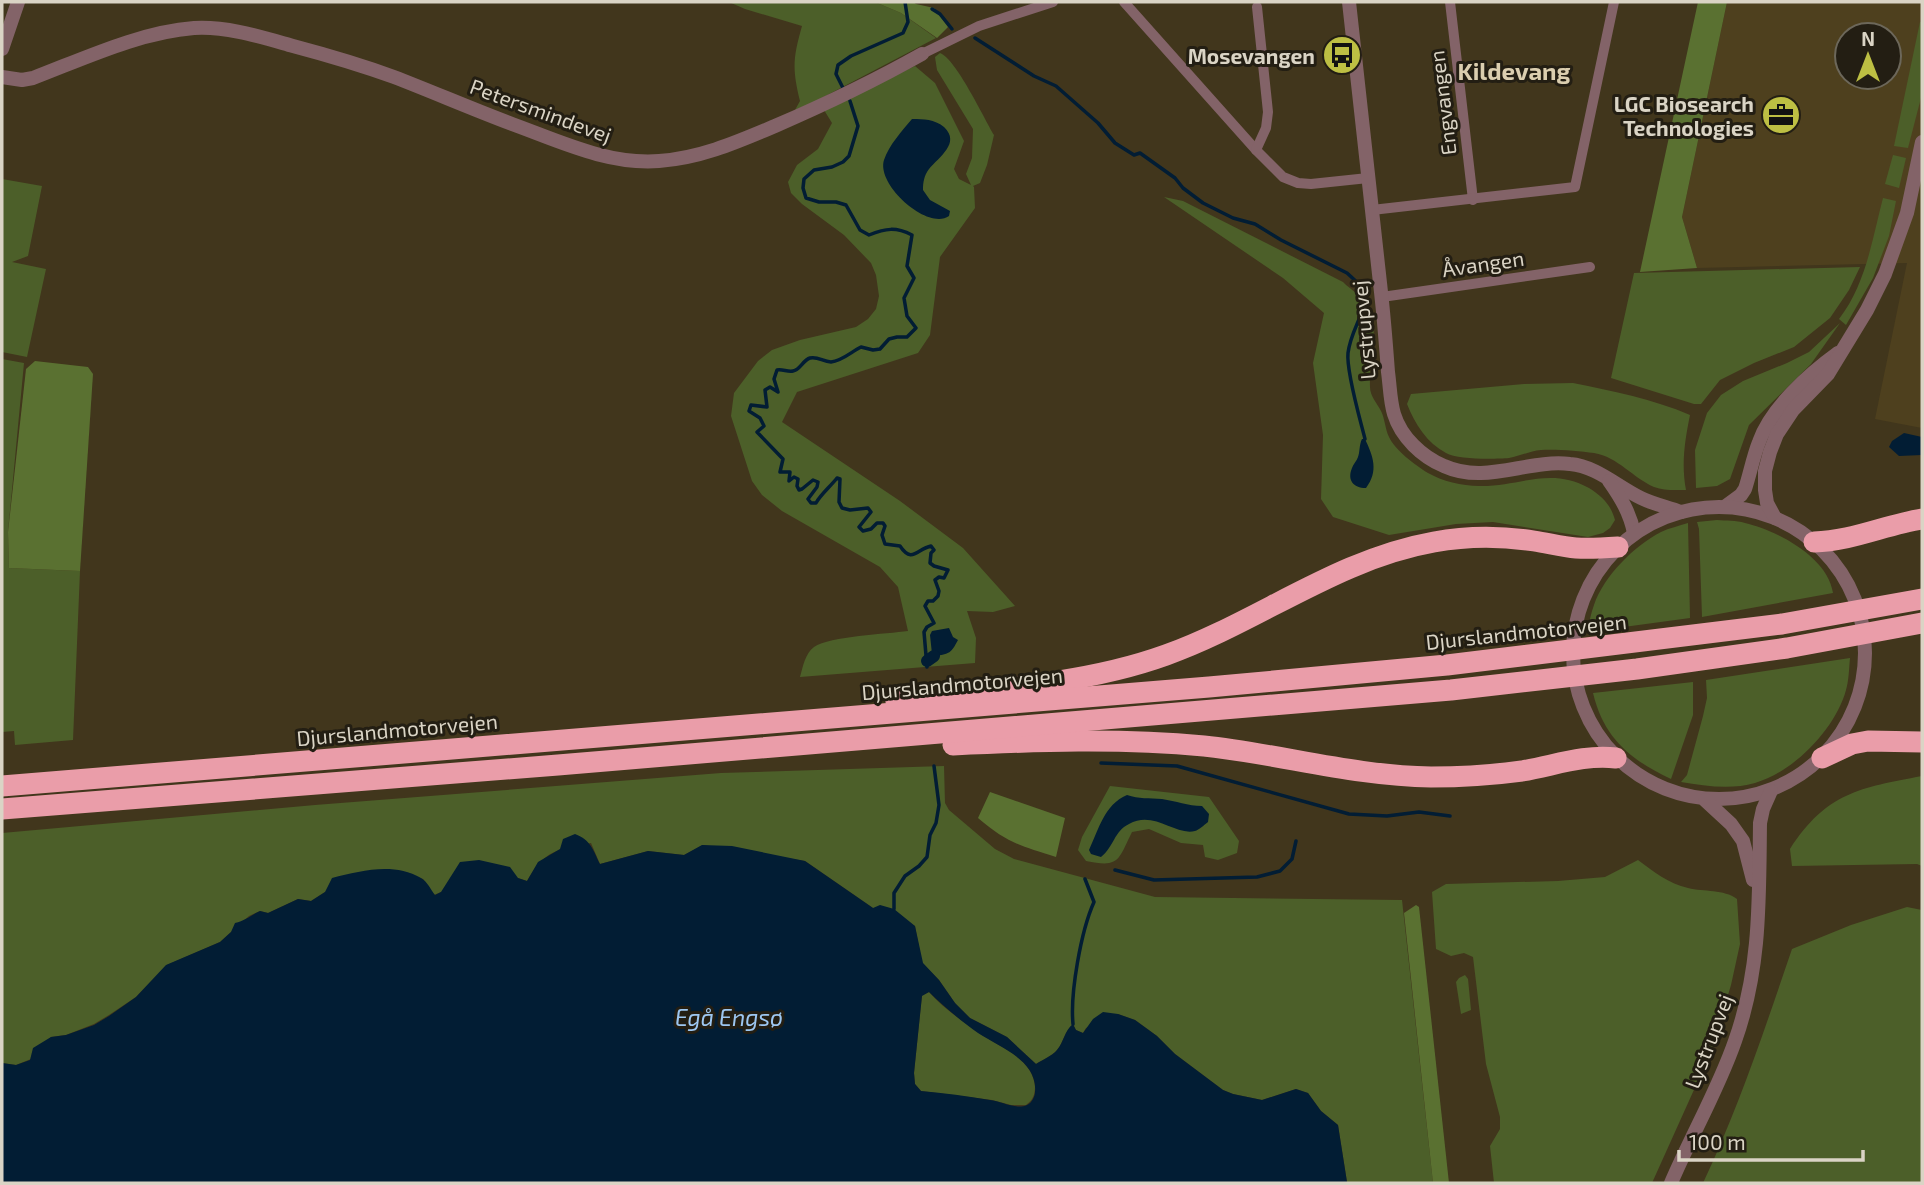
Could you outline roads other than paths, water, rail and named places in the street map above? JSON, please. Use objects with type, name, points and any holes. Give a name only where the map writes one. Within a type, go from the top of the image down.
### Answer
[{"type":"highway","points":[[1814,542],[1835,541],[1922,519]]},
{"type":"highway","points":[[361,756],[1089,676],[1166,655],[1258,614],[1355,564],[1434,541],[1499,538],[1574,548],[1626,540]]},
{"type":"highway","name":"Djurslandmotorvejen","points":[[2,786],[1447,665],[1782,624],[1922,598]]},
{"type":"highway","points":[[2,809],[1451,690],[1637,669],[1787,648],[1922,623]]},
{"type":"highway","points":[[706,752],[1103,740],[1206,747],[1345,769],[1431,777],[1519,772],[1601,756],[1616,758]]},
{"type":"highway","points":[[1822,758],[1852,744],[1868,741],[1922,742]]},
{"type":"street","points":[[2,49],[18,2]]},
{"type":"street","name":"Petersmindevej","points":[[2,77],[22,80],[33,78],[140,39],[195,28],[218,29],[273,40],[392,76],[611,158],[635,161],[670,160],[709,152],[826,104],[979,26],[1053,2]]},
{"type":"street","points":[[1124,2],[1283,177],[1298,183],[1368,178]]},
{"type":"street","name":"Lystrupvej","points":[[1349,2],[1390,388],[1394,414],[1402,430],[1426,457],[1464,473],[1488,474],[1549,463],[1572,464],[1590,469],[1643,499],[1681,512]]},
{"type":"street","name":"Engvangen","points":[[1450,2],[1472,200]]},
{"type":"street","points":[[1372,210],[1575,187],[1614,2]]},
{"type":"street","points":[[1256,150],[1266,128],[1268,112],[1257,7]]},
{"type":"street","points":[[1775,517],[1767,503],[1765,471],[1777,434],[1793,410],[1828,374],[1867,310],[1885,274],[1919,175],[1922,142]]},
{"type":"street","name":"Åvangen","points":[[1382,297],[1590,267]]},
{"type":"street","points":[[1726,506],[1745,489],[1759,441],[1782,404],[1818,368],[1842,350]]},
{"type":"street","points":[[1606,477],[1630,516],[1626,540]]},
{"type":"street","points":[[1726,506],[1775,517],[1814,542],[1837,567],[1853,597],[1862,631],[1862,682],[1848,723],[1822,758],[1790,782],[1771,790],[1750,797],[1705,800],[1657,786],[1635,774],[1616,758],[1590,722],[1577,690],[1573,655],[1581,603],[1597,572],[1626,540],[1649,524],[1681,512],[1726,506]]},
{"type":"street","name":"Lystrupvej","points":[[1671,1183],[1735,1041],[1751,987],[1757,950],[1760,823],[1771,790]]},
{"type":"street","name":"Lystrupvej","points":[[1705,800],[1731,824],[1743,841],[1758,907]]},
{"type":"water","points":[[912,119],[936,122],[949,133],[947,149],[924,179],[923,190],[930,200],[950,211],[949,216],[940,219],[929,217],[906,203],[888,181],[884,170],[886,154]]},
{"type":"water","points":[[1904,433],[1922,437],[1922,455],[1899,456],[1889,447],[1892,441]]},
{"type":"water","points":[[1362,439],[1365,439],[1370,451],[1374,470],[1366,488],[1355,485],[1350,476]]},
{"type":"water","points":[[949,628],[953,637],[958,640],[954,648],[934,656],[930,635],[932,631]]},
{"type":"water","points":[[1127,795],[1202,806],[1209,814],[1208,822],[1197,830],[1187,832],[1156,821],[1138,820],[1120,831],[1101,857],[1091,854],[1089,850],[1103,818],[1119,799]]},
{"type":"water","name":"Egå Engsø","points":[[575,834],[585,839],[600,864],[648,851],[684,855],[702,845],[732,846],[805,861],[873,908],[880,905],[894,909],[915,926],[923,963],[955,1003],[970,1018],[1007,1037],[1036,1064],[1057,1050],[1073,1024],[1076,1030],[1083,1033],[1093,1019],[1103,1012],[1135,1020],[1223,1090],[1262,1100],[1296,1089],[1308,1093],[1321,1111],[1338,1125],[1347,1182],[2,1183],[2,1063],[16,1065],[30,1060],[33,1048],[51,1037],[66,1035],[94,1025],[136,997],[166,965],[220,942],[231,932],[235,923],[260,911],[268,913],[298,899],[311,901],[325,892],[332,878],[377,869],[399,870],[423,879],[435,895],[441,892],[460,862],[479,860],[510,867],[518,878],[527,881],[538,862],[560,849],[563,839]],"holes":[[[929,992],[978,1033],[1024,1063],[1034,1081],[1035,1094],[1030,1103],[1023,1106],[1008,1105],[921,1091],[915,1084],[914,1073],[922,996]]]},
{"type":"waterway","points":[[843,88],[836,74],[838,65],[851,56],[903,33],[908,22],[905,2]]},
{"type":"waterway","points":[[932,9],[940,14],[952,29]]},
{"type":"waterway","points":[[975,38],[1034,76],[1056,86],[1098,123],[1115,143],[1134,155],[1140,153],[1175,178],[1183,188],[1203,203],[1233,218],[1255,224],[1347,273],[1359,284],[1363,296]]},
{"type":"waterway","points":[[850,101],[858,126],[849,156],[832,167],[814,170],[804,179],[803,188],[806,198],[846,205],[860,230],[869,235],[891,229],[912,235],[907,266],[914,278],[904,298],[907,316],[916,328],[907,337],[889,339],[880,349],[861,347],[835,361],[810,358],[795,370],[777,370],[774,379],[778,392],[770,387],[765,390],[767,407],[751,405],[749,411],[760,418],[764,426],[757,432],[783,459],[780,472],[790,472],[789,481],[794,477],[798,479],[799,490],[813,480],[818,482],[808,499],[811,503],[816,503],[837,478],[840,479],[839,502],[842,508],[868,508],[871,512],[859,527],[863,531],[871,529],[877,523],[883,523],[885,526],[882,535],[885,544],[900,546],[911,555],[931,546],[934,550],[930,563],[948,570],[944,578],[935,580],[938,596],[933,601],[928,601],[925,606],[934,623],[924,632],[927,667]]},
{"type":"waterway","points":[[1364,306],[1351,341],[1348,361],[1365,439]]},
{"type":"waterway","points":[[927,661],[934,656]]},
{"type":"waterway","points":[[1101,763],[1177,766],[1349,814],[1387,816],[1419,812],[1450,816]]},
{"type":"waterway","points":[[894,909],[894,893],[905,876],[927,857],[939,805],[934,766]]},
{"type":"waterway","points":[[1115,870],[1154,880],[1257,877],[1280,871],[1292,859],[1296,841]]},
{"type":"waterway","points":[[1073,1024],[1073,996],[1078,962],[1094,902],[1085,879]]},
{"type":"place","name":"Mosevangen","points":[[1342,55]]},
{"type":"place","name":"LGC Biosearch Technologies","points":[[1781,115]]},
{"type":"district","name":"Kildevang","points":[[1514,70]]}]
